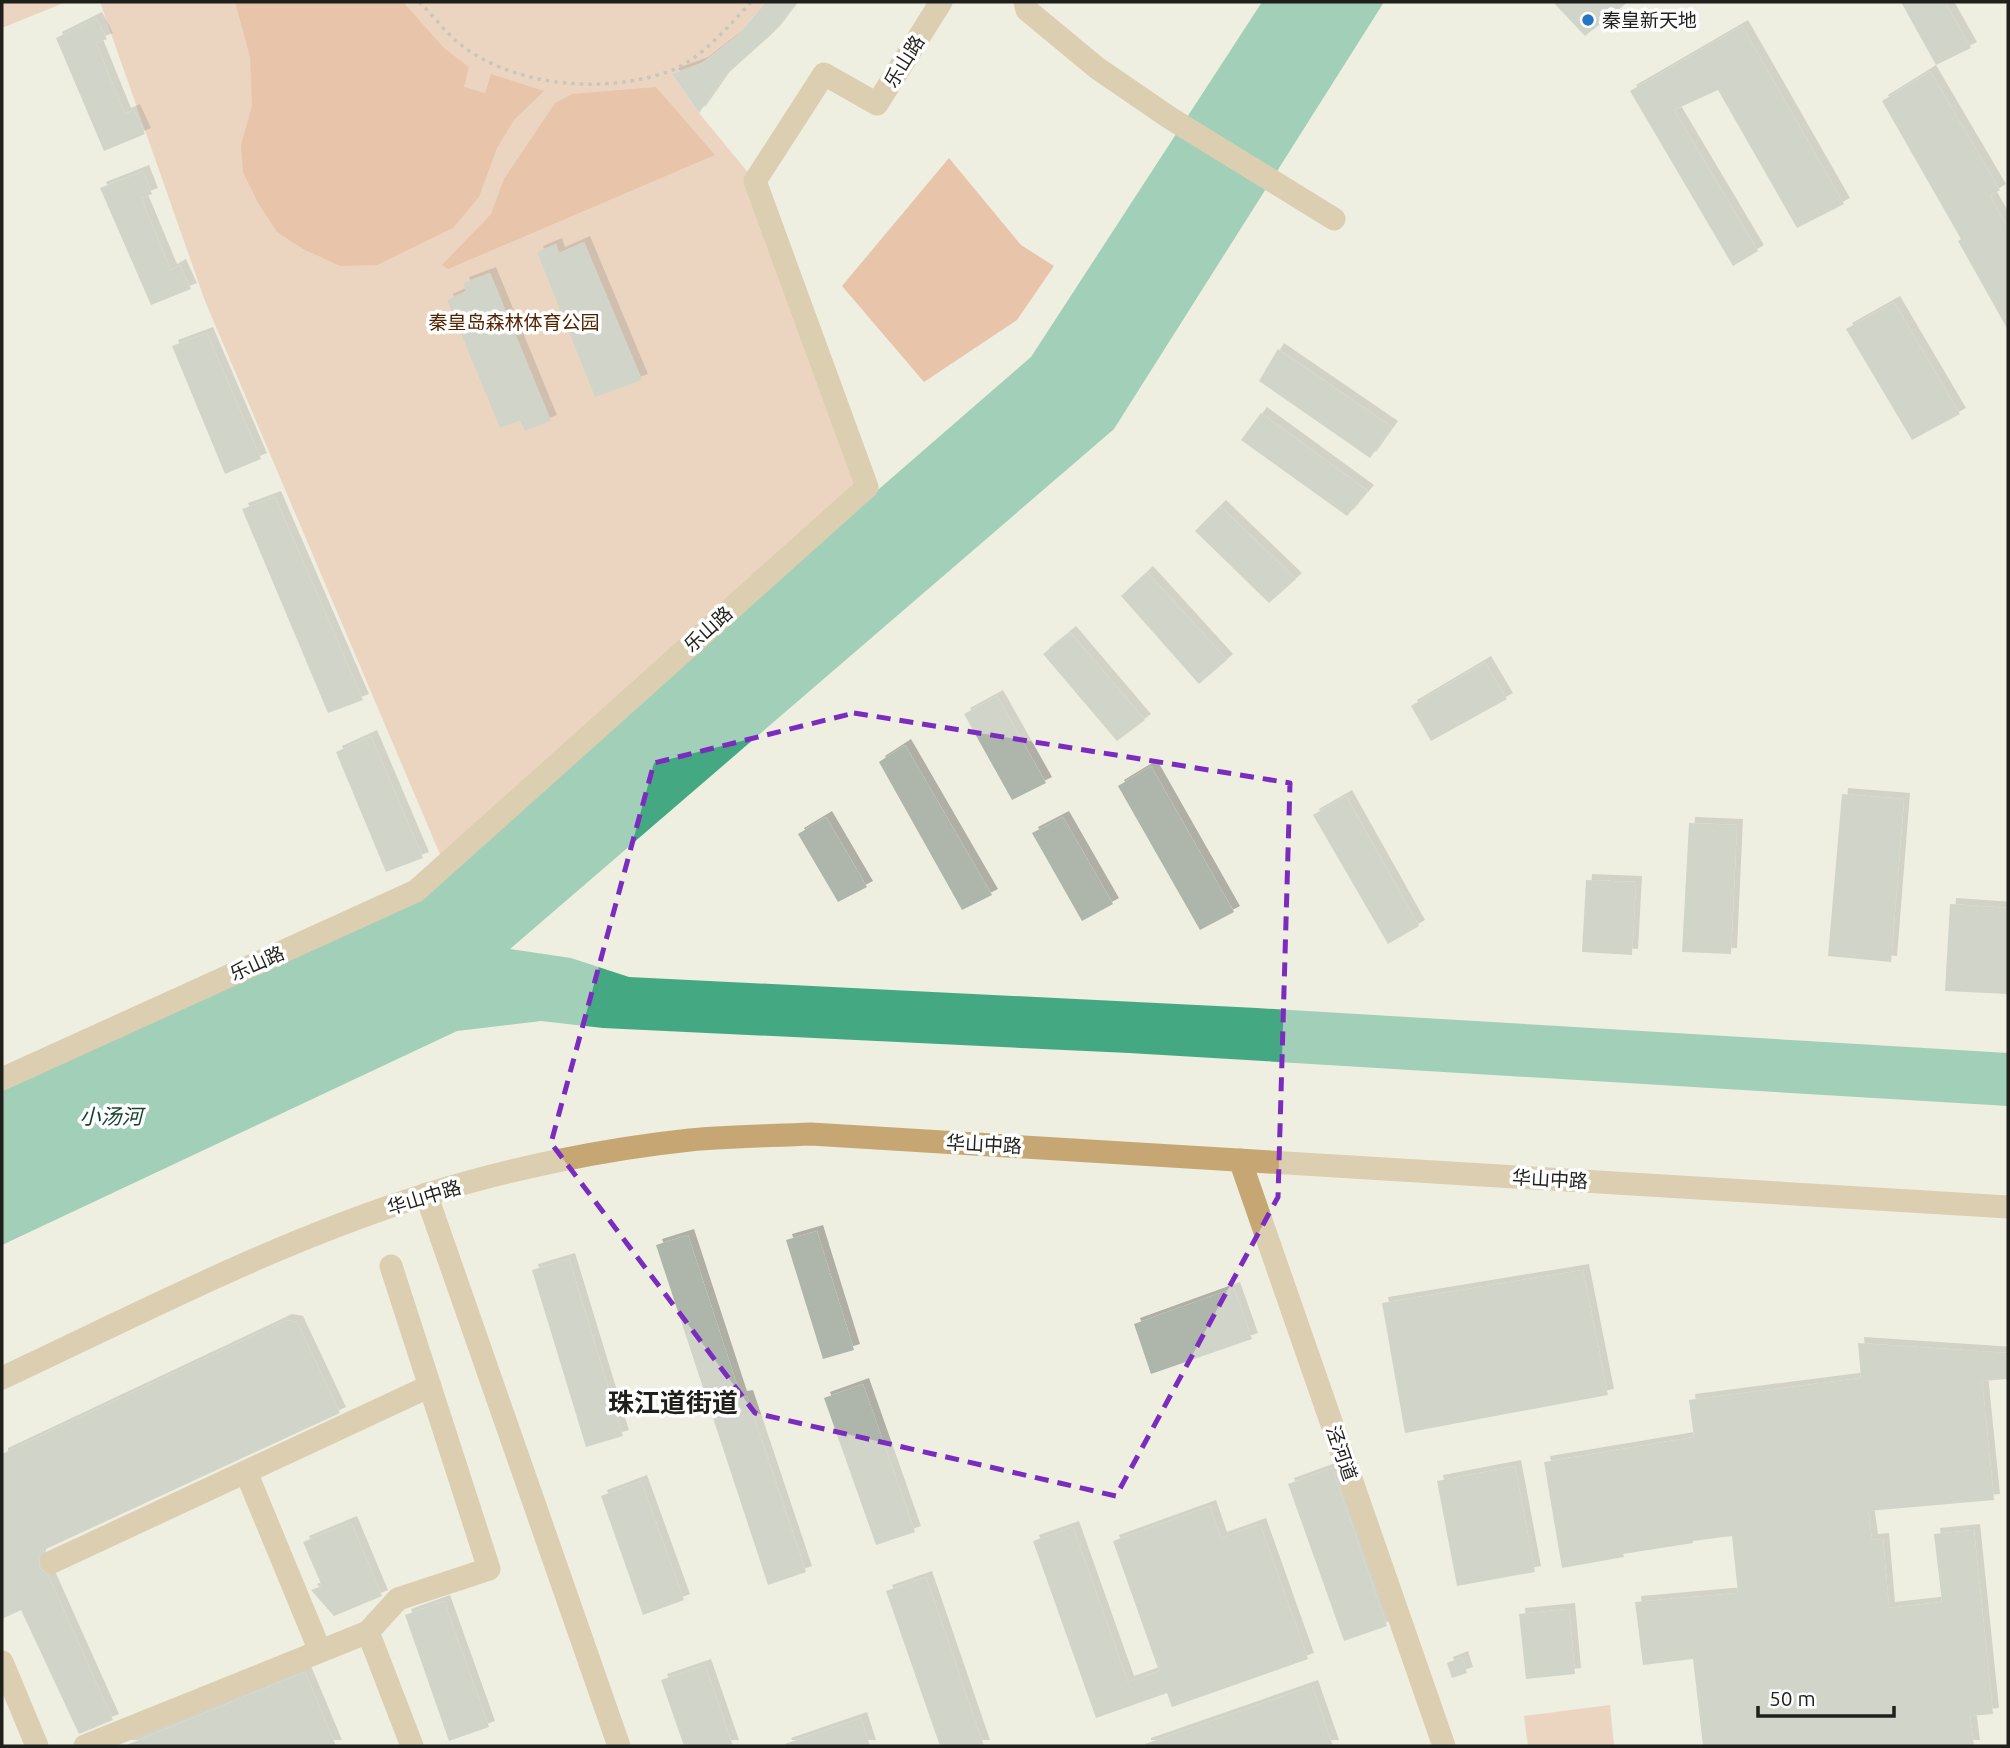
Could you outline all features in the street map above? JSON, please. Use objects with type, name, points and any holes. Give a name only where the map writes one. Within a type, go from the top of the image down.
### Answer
[{"type":"street","name":"乐山路","points":[[2,1079],[416,891],[867,487],[755,181],[824,74],[877,104],[941,2]]},
{"type":"street","points":[[1025,2],[1027,10],[1097,68],[1170,118],[1334,219]]},
{"type":"street","name":"华山中路","points":[[2,1378],[244,1264],[329,1228],[426,1194],[554,1162],[689,1140],[811,1134],[2008,1207]]},
{"type":"street","name":"泾河道","points":[[1240,1160],[1444,1746]]},
{"type":"street","points":[[426,1194],[619,1746]]},
{"type":"street","points":[[86,1746],[368,1632],[398,1599],[489,1569],[391,1266]]},
{"type":"street","points":[[52,1562],[430,1386]]},
{"type":"street","points":[[246,1472],[320,1651]]},
{"type":"street","points":[[368,1632],[412,1746]]},
{"type":"street","points":[[2,1662],[37,1746]]},
{"type":"path","points":[[419,2],[456,41],[487,61],[528,77],[563,83],[604,84],[671,70],[700,52],[751,2]]},
{"type":"highlighted area","points":[[854,713],[1290,783],[1278,1197],[1116,1496],[755,1413],[551,1143],[654,763]]},
{"type":"green space","points":[[2,2],[66,2],[2,28]]},
{"type":"green space","name":"秦皇岛森林体育公园","points":[[100,2],[766,2],[738,35],[702,63],[672,74],[699,113],[755,181],[867,487],[445,866],[205,301]]},
{"type":"green space","points":[[1610,1705],[1614,1746],[1528,1746],[1524,1716]]},
{"type":"shaded area","points":[[235,2],[403,2],[444,48],[469,67],[464,87],[485,93],[491,74],[544,91],[514,120],[497,148],[479,197],[453,228],[377,265],[340,266],[303,249],[277,232],[258,203],[243,172],[241,145],[252,106],[250,57]]},
{"type":"shaded area","points":[[656,87],[715,155],[448,269],[442,265],[491,214],[504,179],[555,103],[572,94]]},
{"type":"shaded area","points":[[949,158],[1021,245],[1054,266],[1017,320],[924,382],[842,286]]},
{"type":"water","name":"小汤河","points":[[1262,2],[1384,2],[1114,429],[510,949],[571,958],[629,977],[1257,1008],[2008,1053],[2008,1106],[1129,1053],[603,1028],[541,1021],[457,1031],[2,1245],[2,1089],[416,891],[1031,357]]},
{"type":"building","points":[[766,2],[797,2],[774,32],[725,76],[699,113],[672,74],[702,63],[738,35]]},
{"type":"building","name":"秦皇新天地","points":[[1553,2],[1628,2],[1585,36]]},
{"type":"building","points":[[1901,2],[1945,2],[1971,48],[1936,65]]},
{"type":"building","points":[[96,18],[107,39],[96,43],[125,114],[134,110],[145,134],[104,151],[56,38]]},
{"type":"building","points":[[1742,26],[1844,204],[1797,228],[1718,90],[1674,110],[1758,251],[1733,266],[1630,91]]},
{"type":"building","points":[[1930,71],[2000,190],[1990,196],[2008,228],[2008,330],[1958,241],[1961,239],[1882,101]]},
{"type":"building","points":[[143,171],[152,194],[141,198],[171,270],[180,265],[191,289],[151,305],[100,188]]},
{"type":"building","points":[[584,242],[642,380],[595,397],[537,252],[556,244],[559,253]]},
{"type":"building","points":[[490,273],[551,421],[525,431],[520,421],[500,428],[447,300],[466,291],[463,283]]},
{"type":"building","points":[[1894,302],[1960,414],[1912,440],[1846,329]]},
{"type":"building","points":[[207,333],[261,459],[225,474],[172,346]]},
{"type":"building","points":[[1278,349],[1392,427],[1370,458],[1259,381]]},
{"type":"building","points":[[1261,413],[1368,491],[1347,516],[1241,440]]},
{"type":"building","points":[[275,497],[363,700],[328,713],[242,509]]},
{"type":"building","points":[[1220,506],[1296,579],[1269,603],[1195,531]]},
{"type":"building","points":[[1147,572],[1227,660],[1199,684],[1121,596]]},
{"type":"building","points":[[1070,632],[1145,720],[1117,741],[1043,654]]},
{"type":"building","points":[[1485,662],[1507,699],[1431,741],[1411,706]]},
{"type":"building","points":[[997,696],[1046,783],[1012,800],[964,714]]},
{"type":"building","points":[[371,736],[423,858],[386,872],[336,752]]},
{"type":"building","points":[[905,745],[992,895],[962,910],[879,762]]},
{"type":"building","points":[[1151,766],[1234,912],[1200,930],[1118,786]]},
{"type":"building","points":[[1842,794],[1904,799],[1891,962],[1828,956]]},
{"type":"building","points":[[1346,796],[1419,926],[1388,944],[1313,815]]},
{"type":"building","points":[[826,817],[867,887],[838,902],[798,834]]},
{"type":"building","points":[[1063,817],[1113,904],[1082,921],[1032,833]]},
{"type":"building","points":[[1689,823],[1737,825],[1731,954],[1682,952]]},
{"type":"building","points":[[1586,880],[1636,882],[1632,955],[1582,952]]},
{"type":"building","points":[[1950,904],[2008,908],[2008,994],[1945,991]]},
{"type":"building","points":[[817,1231],[854,1350],[823,1359],[786,1240]]},
{"type":"building","points":[[688,1235],[741,1397],[747,1396],[806,1572],[768,1585],[656,1245]]},
{"type":"building","points":[[569,1259],[623,1436],[586,1447],[532,1270]]},
{"type":"building","points":[[1583,1270],[1608,1395],[1405,1433],[1382,1303]]},
{"type":"building","points":[[1234,1288],[1252,1339],[1151,1374],[1134,1324]]},
{"type":"building","points":[[286,1320],[297,1322],[340,1413],[46,1549],[40,1555],[39,1567],[48,1575],[113,1720],[79,1734],[21,1610],[2,1619],[2,1454]]},
{"type":"building","points":[[1858,1343],[2008,1353],[2008,1379],[1982,1381],[1994,1500],[1868,1511],[1872,1540],[1883,1539],[1889,1608],[1942,1602],[1934,1534],[1974,1530],[1993,1714],[1970,1716],[1974,1746],[1703,1746],[1693,1659],[1643,1665],[1635,1602],[1738,1593],[1732,1536],[1623,1554],[1624,1557],[1562,1568],[1544,1462],[1694,1437],[1689,1400],[1861,1378]]},
{"type":"building","points":[[863,1384],[915,1532],[876,1545],[824,1398]]},
{"type":"building","points":[[1515,1466],[1535,1572],[1457,1586],[1437,1481]]},
{"type":"building","points":[[1332,1468],[1387,1626],[1344,1641],[1288,1484]]},
{"type":"building","points":[[641,1481],[684,1600],[643,1615],[601,1496]]},
{"type":"building","points":[[1210,1506],[1221,1538],[1260,1524],[1308,1659],[1172,1707],[1167,1693],[1096,1718],[1033,1541],[1073,1527],[1128,1682],[1159,1671],[1113,1541]]},
{"type":"building","points":[[351,1522],[382,1596],[334,1616],[311,1590],[322,1586],[303,1542]]},
{"type":"building","points":[[926,1577],[984,1746],[940,1746],[886,1591]]},
{"type":"building","points":[[444,1601],[489,1727],[449,1741],[405,1615]]},
{"type":"building","points":[[1569,1609],[1575,1674],[1526,1679],[1519,1614]]},
{"type":"building","points":[[1462,1657],[1467,1673],[1452,1678],[1447,1663]]},
{"type":"building","points":[[705,1665],[733,1746],[684,1746],[661,1680]]},
{"type":"building","points":[[305,1672],[336,1746],[124,1746]]},
{"type":"building","points":[[1312,1686],[1333,1746],[1145,1746],[1145,1744]]},
{"type":"building","points":[[861,1718],[870,1746],[785,1744]]},
{"type":"place","name":"秦皇新天地","points":[[1588,20]]},
{"type":"district","name":"珠江道街道","points":[[673,1402]]}]
